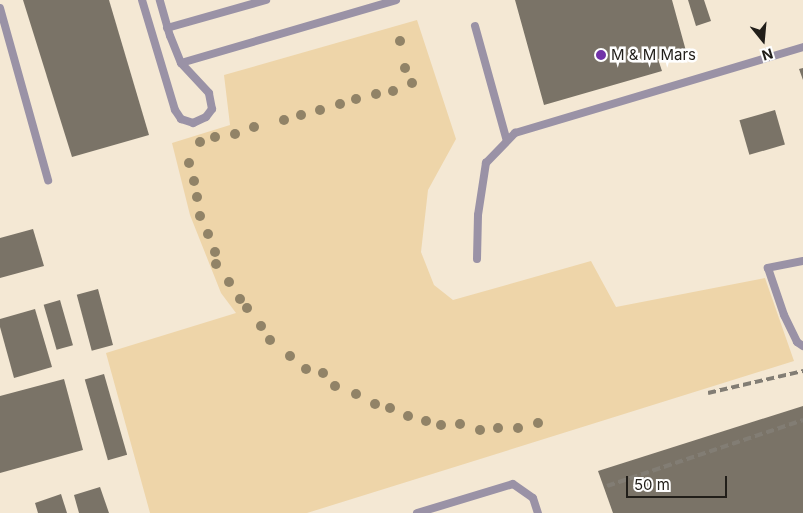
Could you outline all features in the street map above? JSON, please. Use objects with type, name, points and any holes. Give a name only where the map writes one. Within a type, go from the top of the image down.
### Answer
[{"type":"lane","points":[[142,0],[175,110],[182,119],[193,123],[206,117],[212,108],[209,92],[181,63],[167,28],[160,0]]},
{"type":"lane","points":[[167,28],[266,0]]},
{"type":"lane","points":[[181,63],[396,0]]},
{"type":"lane","points":[[0,8],[48,180]]},
{"type":"lane","points":[[475,26],[507,141]]},
{"type":"lane","points":[[477,259],[478,215],[486,163],[515,133],[803,47]]},
{"type":"lane","points":[[803,261],[768,268],[784,315],[797,342],[803,346]]},
{"type":"lane","points":[[417,513],[513,484],[533,498],[538,513]]},
{"type":"shaded area","points":[[0,0],[803,0],[803,513],[0,513]]},
{"type":"shaded area","points":[[417,20],[456,139],[428,190],[421,252],[434,285],[453,300],[591,261],[616,307],[765,278],[794,361],[307,513],[150,513],[106,353],[236,313],[221,293],[190,215],[172,143],[230,125],[224,75]]},
{"type":"building","points":[[23,0],[109,0],[149,135],[72,157]]},
{"type":"building","name":"M & M Mars","points":[[515,0],[672,0],[686,51],[658,59],[662,71],[544,105]]},
{"type":"building","points":[[688,0],[704,0],[711,21],[696,26]]},
{"type":"building","points":[[803,68],[803,80],[799,69]]},
{"type":"building","points":[[775,110],[785,145],[749,155],[739,120]]},
{"type":"building","points":[[33,229],[44,266],[0,278],[0,238]]},
{"type":"building","points":[[98,289],[113,345],[92,351],[77,295]]},
{"type":"building","points":[[60,300],[73,345],[57,350],[44,305]]},
{"type":"building","points":[[35,309],[52,367],[14,378],[0,327],[0,319]]},
{"type":"building","points":[[104,374],[127,455],[108,460],[85,380]]},
{"type":"building","points":[[64,379],[83,450],[0,473],[0,396]]},
{"type":"building","points":[[803,406],[803,513],[613,513],[598,471]]},
{"type":"building","points":[[100,487],[109,513],[79,513],[74,495]]},
{"type":"building","points":[[61,494],[67,513],[38,513],[35,503]]},
{"type":"railway","points":[[708,393],[803,371]]},
{"type":"railway","points":[[607,486],[803,420]]},
{"type":"place","name":"M & M Mars","points":[[601,55]]}]
